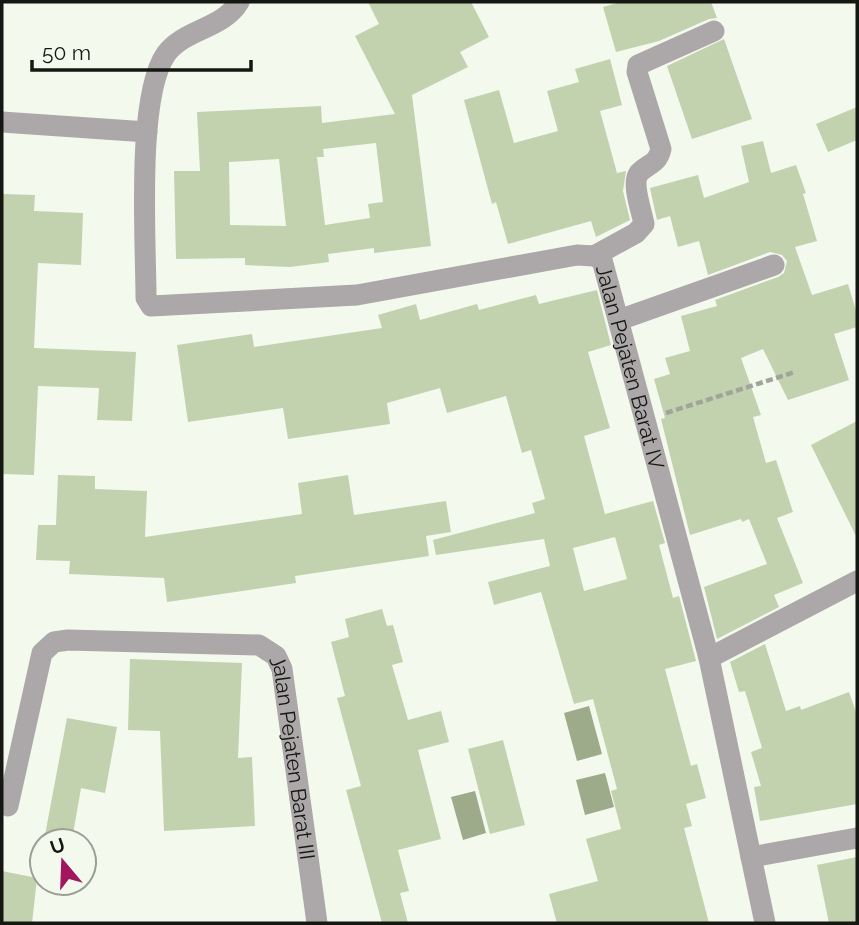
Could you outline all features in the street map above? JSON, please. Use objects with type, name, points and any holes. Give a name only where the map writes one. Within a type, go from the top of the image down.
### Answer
[{"type":"street","points":[[2,122],[148,132],[154,86],[164,57],[182,41],[225,18],[239,2]]},
{"type":"street","points":[[594,256],[641,230],[644,224],[636,181],[640,173],[654,165],[661,149],[637,72],[638,65],[713,30]]},
{"type":"street","name":"Jalan Pejaten Barat IV","points":[[148,132],[146,298],[151,306],[357,295],[577,255],[594,256],[604,264],[709,658],[765,923]]},
{"type":"street","points":[[619,320],[774,265]]},
{"type":"street","points":[[709,658],[857,582]]},
{"type":"street","name":"Jalan Pejaten Barat III","points":[[8,806],[42,653],[48,646],[68,640],[259,645],[276,656],[282,669],[317,923]]},
{"type":"street","points":[[751,857],[857,838]]},
{"type":"path","points":[[645,419],[795,372]]},
{"type":"shaded area","points":[[589,706],[602,754],[577,761],[564,713]]},
{"type":"shaded area","points":[[605,773],[614,807],[585,815],[576,780]]},
{"type":"shaded area","points":[[475,791],[486,833],[463,840],[451,797]]},
{"type":"building","points":[[368,2],[471,2],[489,37],[460,52],[468,67],[412,95],[431,246],[374,253],[374,248],[328,254],[329,262],[290,267],[245,265],[245,258],[176,259],[174,171],[200,171],[197,112],[321,106],[322,123],[395,114],[355,36],[379,24]],"holes":[[[376,143],[383,202],[368,204],[370,218],[325,225],[317,157],[324,157],[323,149]],[[279,159],[286,226],[230,225],[229,162]]]},
{"type":"building","points":[[621,2],[711,2],[717,18],[659,41],[616,52],[603,7]]},
{"type":"building","points":[[724,39],[752,119],[692,139],[667,66]]},
{"type":"building","points":[[610,59],[622,105],[600,111],[617,173],[626,171],[623,191],[630,220],[596,237],[591,221],[508,244],[496,202],[492,204],[464,100],[499,90],[514,143],[558,131],[547,91],[579,82],[575,69]]},
{"type":"building","points":[[857,107],[857,140],[828,152],[816,124]]},
{"type":"building","points":[[763,141],[771,173],[796,165],[806,193],[803,194],[817,241],[795,247],[812,295],[848,284],[857,314],[857,327],[834,334],[849,380],[788,400],[763,349],[741,358],[761,415],[753,417],[766,463],[776,460],[793,512],[777,518],[803,583],[774,595],[779,607],[717,639],[704,587],[767,564],[749,519],[690,535],[661,419],[665,418],[654,379],[670,374],[665,358],[690,351],[681,316],[717,306],[715,300],[778,277],[784,273],[787,261],[782,255],[770,252],[708,275],[699,241],[678,247],[670,216],[657,220],[650,188],[698,175],[704,198],[749,182],[741,146]]},
{"type":"building","points":[[2,194],[35,195],[34,211],[83,213],[81,265],[38,263],[34,348],[136,352],[132,421],[97,420],[99,388],[38,386],[34,475],[2,474]]},
{"type":"building","points":[[597,290],[611,345],[588,352],[610,428],[584,436],[605,514],[653,501],[665,543],[659,545],[673,598],[679,596],[696,661],[665,669],[691,766],[697,764],[706,798],[686,804],[692,826],[684,828],[709,923],[557,923],[549,894],[598,881],[586,839],[621,829],[611,791],[617,789],[593,699],[574,704],[541,592],[494,605],[488,582],[550,566],[544,539],[436,555],[433,540],[535,513],[532,503],[545,499],[531,450],[522,453],[506,396],[447,413],[440,388],[387,403],[390,424],[288,439],[283,408],[188,422],[177,345],[252,334],[254,347],[382,328],[378,315],[416,304],[420,320],[477,304],[479,310],[536,295],[539,304]],"holes":[[[615,537],[627,579],[584,591],[573,548]]]},
{"type":"building","points":[[857,421],[857,538],[811,445]]},
{"type":"building","points":[[58,475],[95,476],[95,489],[147,491],[145,537],[302,514],[298,483],[348,475],[354,515],[446,501],[451,532],[426,536],[429,556],[295,576],[296,583],[167,602],[164,578],[69,574],[70,561],[36,560],[38,525],[56,525]]},
{"type":"building","points":[[382,609],[387,626],[393,625],[403,662],[392,665],[408,720],[441,711],[449,742],[418,750],[441,839],[398,850],[409,891],[400,893],[408,923],[382,923],[346,790],[361,786],[337,698],[345,696],[331,642],[349,637],[345,619]]},
{"type":"building","points":[[765,644],[786,711],[800,706],[801,710],[849,692],[857,715],[857,804],[760,821],[754,787],[761,786],[751,752],[762,748],[745,691],[739,692],[730,662]]},
{"type":"building","points":[[130,659],[242,663],[238,758],[252,757],[255,826],[164,831],[160,731],[128,730]]},
{"type":"building","points":[[67,718],[117,727],[105,793],[81,788],[74,827],[47,827]]},
{"type":"building","points":[[503,740],[525,825],[490,834],[468,749]]},
{"type":"building","points":[[857,857],[857,923],[829,923],[817,865]]},
{"type":"building","points":[[2,871],[28,876],[28,897],[35,897],[32,923],[2,923]]}]
